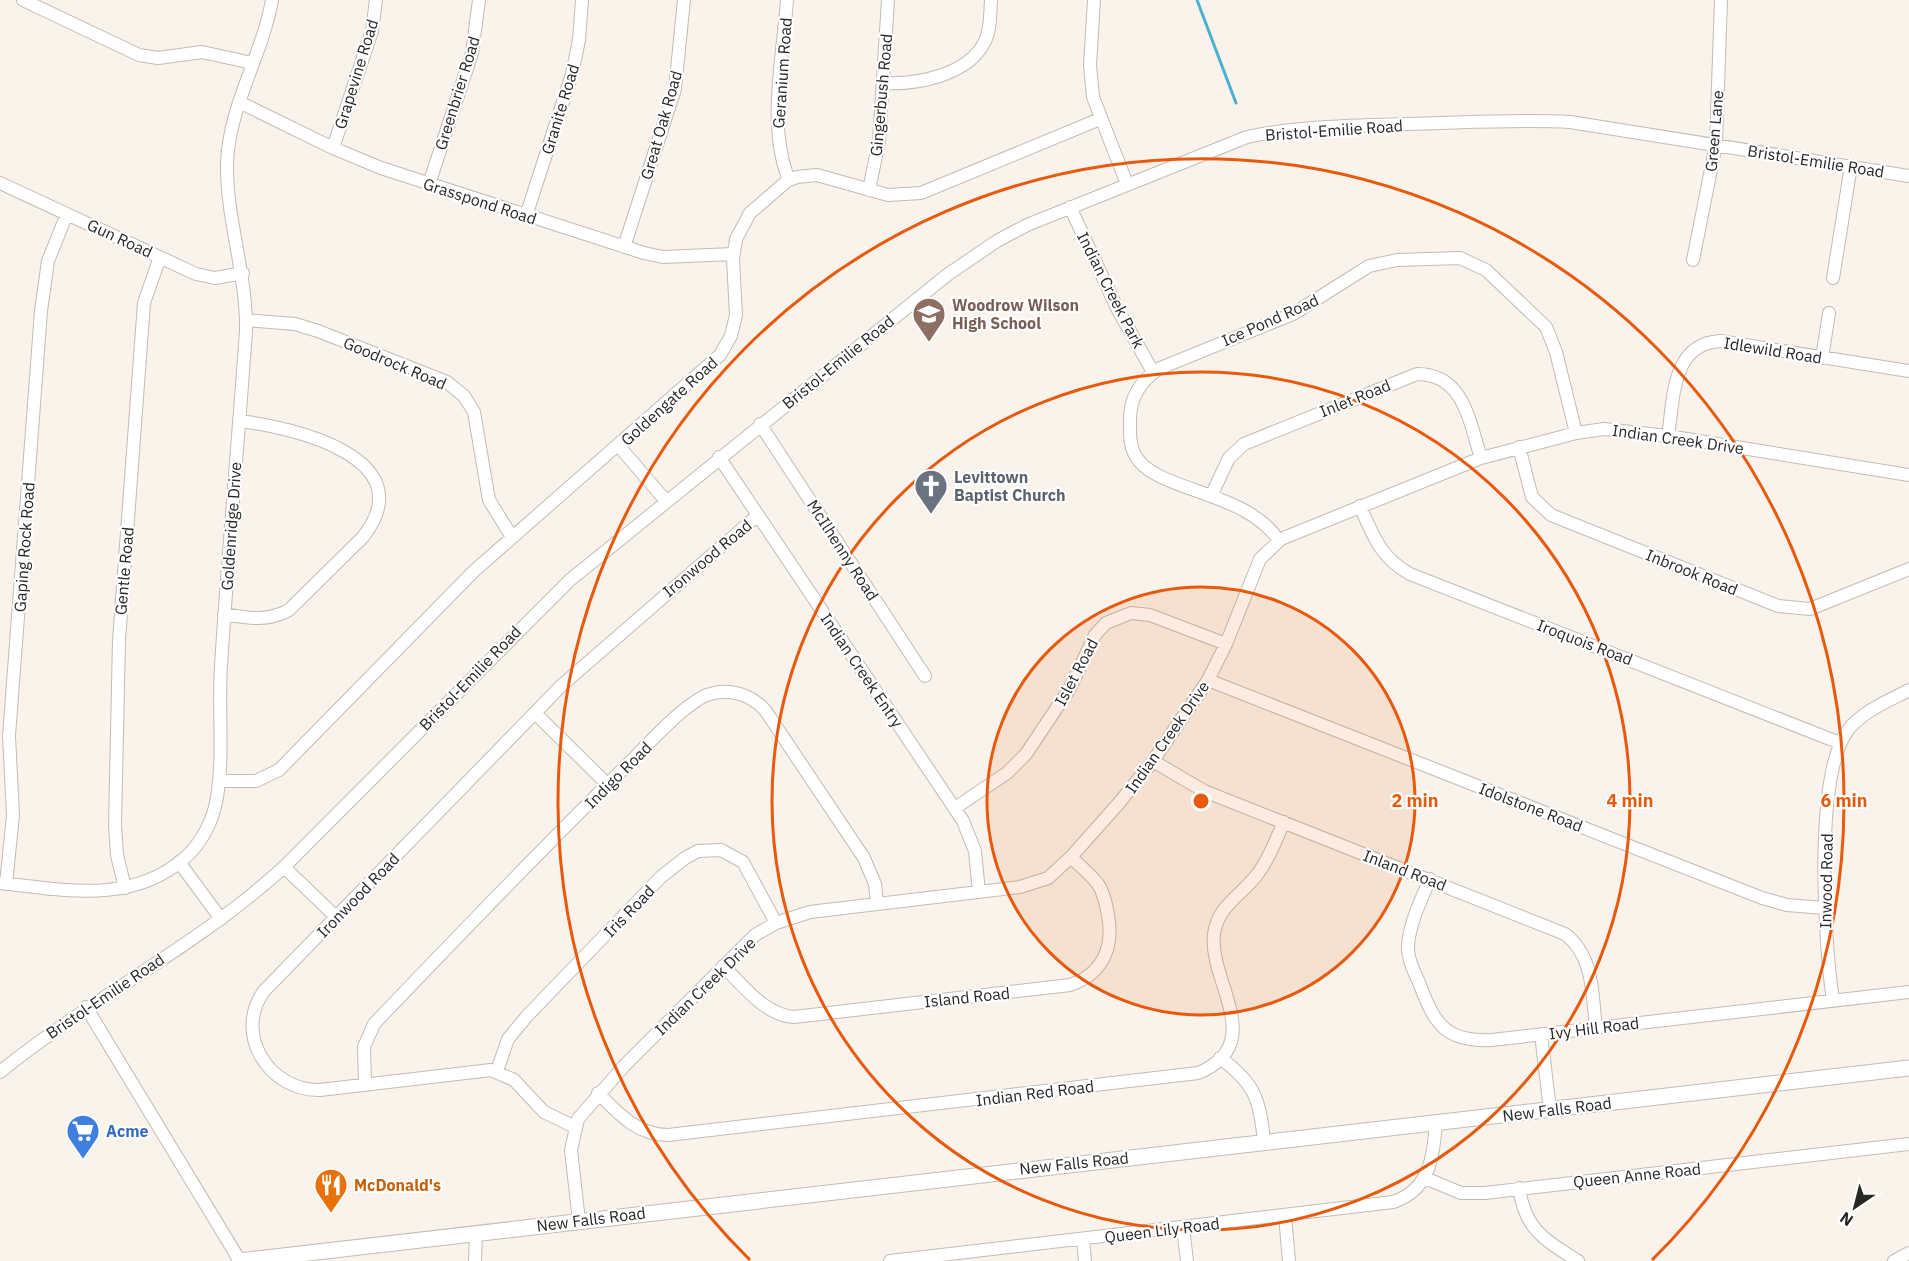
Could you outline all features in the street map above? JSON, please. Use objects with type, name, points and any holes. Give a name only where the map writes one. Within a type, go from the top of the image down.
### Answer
[{"type":"main road","name":"New Falls Road","points":[[239,1261],[1909,1068]]},
{"type":"street","points":[[23,0],[139,56],[158,58],[202,52],[252,63]]},
{"type":"street","name":"Goldenridge Drive","points":[[3,884],[73,892],[97,892],[125,888],[161,875],[179,862],[196,845],[215,809],[219,781],[220,670],[246,320],[243,273],[227,163],[239,102],[272,0]]},
{"type":"street","name":"Grapevine Road","points":[[333,148],[372,31],[376,0]]},
{"type":"street","name":"Greenbrier Road","points":[[429,184],[472,53],[479,0]]},
{"type":"street","name":"Granite Road","points":[[526,216],[572,74],[579,40],[582,0]]},
{"type":"street","name":"Great Oak Road","points":[[624,247],[675,89],[684,0]]},
{"type":"street","name":"Geranium Road","points":[[787,0],[777,132],[781,156],[789,180]]},
{"type":"street","name":"Gingerbush Road","points":[[868,190],[879,141],[888,0]]},
{"type":"street","points":[[883,83],[929,79],[970,60],[986,39],[991,0]]},
{"type":"street","points":[[1094,0],[1090,74],[1093,97],[1127,184]]},
{"type":"street","name":"Green Lane","points":[[1693,260],[1716,144],[1721,0]]},
{"type":"street","name":"Grasspond Road","points":[[239,102],[333,148],[429,184],[624,247],[663,257],[733,254]]},
{"type":"street","points":[[789,180],[817,175],[893,196],[921,193],[1100,119]]},
{"type":"street","name":"Bristol-Emilie Road","points":[[0,1072],[86,1007],[221,919],[284,867],[543,604],[665,500],[972,256],[1027,225],[1247,137],[1266,133],[1358,126],[1541,121],[1613,128],[1909,176]]},
{"type":"street","points":[[1833,278],[1851,166]]},
{"type":"street","name":"Goldengate Road","points":[[219,781],[256,781],[279,770],[453,592],[513,537],[702,374],[726,346],[736,315],[733,254],[742,225],[750,213],[789,180]]},
{"type":"street","name":"Gun Road","points":[[0,183],[206,277],[220,278],[243,273]]},
{"type":"street","name":"Indian Creek Park","points":[[1070,207],[1118,309],[1153,372]]},
{"type":"street","name":"Gaping Rock Road","points":[[3,884],[14,815],[9,736],[41,311],[48,261],[68,214]]},
{"type":"street","name":"Gentle Road","points":[[125,888],[117,855],[115,825],[118,651],[144,303],[160,257]]},
{"type":"street","name":"Ice Pond Road","points":[[1153,372],[1293,314],[1369,266],[1397,260],[1460,258],[1486,270],[1546,327],[1556,352],[1576,433]]},
{"type":"street","points":[[1822,358],[1829,313]]},
{"type":"street","name":"Goodrock Road","points":[[246,320],[296,324],[447,382],[464,396],[474,412],[489,500],[513,537]]},
{"type":"street","name":"Idlewild Road","points":[[1668,436],[1680,367],[1689,353],[1698,347],[1720,341],[1909,371]]},
{"type":"street","points":[[1153,372],[1142,383],[1132,402],[1130,440],[1134,454],[1149,470],[1251,512],[1272,529],[1279,541]]},
{"type":"street","name":"Inlet Road","points":[[1211,496],[1229,458],[1244,444],[1417,374],[1438,377],[1457,391],[1480,458]]},
{"type":"street","points":[[224,614],[266,619],[275,618],[289,610],[363,537],[372,523],[380,498],[377,481],[356,457],[278,426],[239,421]]},
{"type":"street","name":"McIlhenny Road","points":[[760,424],[925,676]]},
{"type":"street","name":"Indian Creek Drive","points":[[579,1221],[571,1150],[575,1127],[586,1106],[748,941],[776,923],[810,912],[1020,887],[1048,878],[1071,857],[1153,761],[1208,680],[1226,644],[1260,560],[1279,541],[1480,458],[1576,433],[1618,429],[1909,475]]},
{"type":"street","points":[[618,446],[665,500]]},
{"type":"street","name":"Inbrook Road","points":[[1519,447],[1532,497],[1551,515],[1778,606],[1810,609],[1909,569]]},
{"type":"street","name":"Indian Creek Entry","points":[[719,457],[963,821],[975,851],[979,892]]},
{"type":"street","name":"Iroquois Road","points":[[1360,506],[1380,551],[1395,566],[1410,574],[1840,742]]},
{"type":"street","name":"Ironwood Road","points":[[497,1071],[483,1070],[308,1090],[289,1085],[270,1070],[253,1038],[253,1013],[258,999],[535,713],[598,651],[758,515]]},
{"type":"street","name":"Islet Road","points":[[955,808],[1008,772],[1026,754],[1070,688],[1095,635],[1106,623],[1136,612],[1174,623],[1226,644]]},
{"type":"street","name":"Idolstone Road","points":[[1208,680],[1743,891],[1787,905],[1824,908]]},
{"type":"street","name":"Inwood Road","points":[[1833,1000],[1825,944],[1824,908],[1829,788],[1840,742],[1858,719],[1909,690]]},
{"type":"street","name":"Indigo Road","points":[[366,1084],[364,1047],[370,1029],[608,785],[699,699],[722,692],[751,698],[777,726],[864,858],[872,876],[877,903]]},
{"type":"street","points":[[535,713],[608,785]]},
{"type":"street","name":"Inland Road","points":[[1153,761],[1204,791],[1558,930],[1572,939],[1587,960],[1596,1028]]},
{"type":"street","points":[[1264,1142],[1261,1114],[1250,1084],[1220,1058],[1230,1040],[1233,1017],[1214,952],[1214,932],[1225,907],[1264,865],[1284,822]]},
{"type":"street","name":"Iris Road","points":[[497,1071],[508,1039],[527,1016],[662,877],[692,853],[712,849],[737,857],[749,871],[776,923]]},
{"type":"street","name":"Island Road","points":[[723,966],[764,1006],[777,1013],[794,1017],[1070,985],[1094,973],[1107,952],[1110,937],[1103,893],[1089,873],[1071,857]]},
{"type":"street","points":[[179,862],[221,919]]},
{"type":"street","points":[[284,867],[336,917]]},
{"type":"street","name":"Ivy Hill Road","points":[[1430,879],[1414,919],[1408,948],[1427,1006],[1436,1021],[1454,1036],[1465,1040],[1541,1034],[1909,992]]},
{"type":"street","points":[[86,1007],[239,1261]]},
{"type":"street","points":[[1541,1034],[1550,1110]]},
{"type":"street","name":"Indian Red Road","points":[[598,1093],[632,1124],[649,1133],[668,1135],[1185,1076],[1206,1069],[1220,1058]]},
{"type":"street","points":[[497,1071],[514,1080],[544,1112],[575,1127]]},
{"type":"street","points":[[1425,1178],[1431,1165],[1437,1123]]},
{"type":"street","name":"Queen Anne Road","points":[[1425,1178],[1461,1193],[1909,1144]]},
{"type":"street","name":"Queen Lily Road","points":[[890,1261],[1393,1202],[1410,1194],[1425,1178]]},
{"type":"street","points":[[1519,1188],[1528,1221],[1540,1236],[1578,1261]]},
{"type":"street","points":[[1285,1216],[1289,1261]]},
{"type":"street","points":[[1183,1228],[1187,1261]]},
{"type":"street","points":[[475,1261],[476,1233]]},
{"type":"street","points":[[1083,1239],[1085,1261]]},
{"type":"street","points":[[1894,1261],[1909,1253]]},
{"type":"waterway","points":[[1197,0],[1236,103]]},
{"type":"place","name":"Woodrow Wilson High School","points":[[929,343]]},
{"type":"place","name":"Levittown Baptist Church","points":[[931,515]]},
{"type":"place","name":"Acme","points":[[83,1160]]},
{"type":"place","name":"McDonald's","points":[[331,1214]]}]
